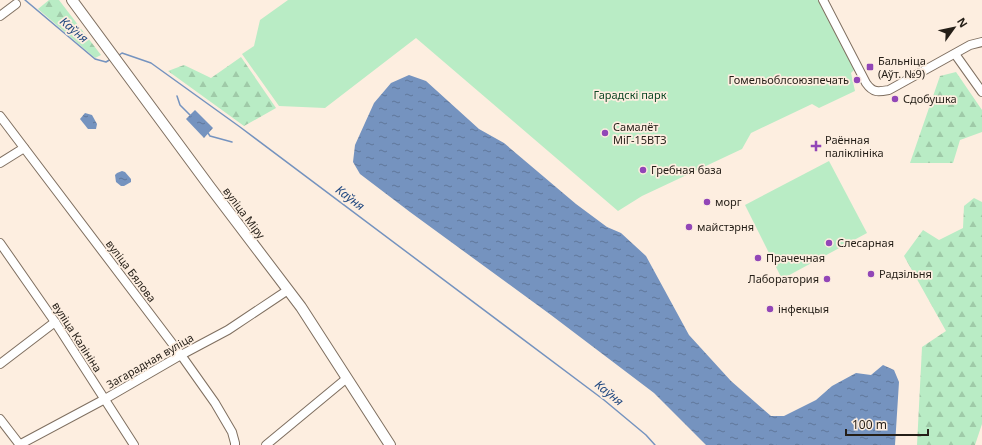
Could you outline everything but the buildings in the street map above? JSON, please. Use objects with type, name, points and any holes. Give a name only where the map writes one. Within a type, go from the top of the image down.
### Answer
[{"type":"main road","name":"вуліца Міру","points":[[72,0],[301,307],[390,445]]},
{"type":"street","points":[[823,0],[852,59],[869,88],[876,92],[889,90],[970,46],[982,42]]},
{"type":"street","points":[[0,16],[16,4]]},
{"type":"street","points":[[955,54],[982,92]]},
{"type":"street","name":"вуліца Бялова","points":[[0,116],[215,402],[232,432],[235,445]]},
{"type":"street","points":[[0,163],[24,148]]},
{"type":"street","name":"вуліца Калініна","points":[[0,243],[55,322],[134,445]]},
{"type":"street","name":"Загарадная вуліца","points":[[20,445],[228,330],[288,290]]},
{"type":"street","points":[[0,364],[55,322]]},
{"type":"street","points":[[266,445],[347,378]]},
{"type":"street","points":[[0,419],[20,445]]},
{"type":"green space","points":[[49,0],[59,0],[101,55],[95,58],[38,9]]},
{"type":"green space","name":"Гарадскі парк","points":[[288,0],[820,0],[855,69],[851,73],[855,91],[819,108],[812,104],[751,133],[742,149],[642,196],[618,211],[416,38],[325,108],[279,106],[242,54],[254,46],[260,20]]},
{"type":"green space","points":[[241,57],[276,108],[244,126],[168,71],[184,65],[211,78]]},
{"type":"green space","points":[[956,72],[982,110],[982,132],[960,140],[953,163],[910,163],[940,76]]},
{"type":"green space","points":[[829,161],[867,233],[782,279],[745,205]]},
{"type":"green space","points":[[974,198],[982,202],[982,424],[975,445],[917,445],[922,347],[946,331],[904,256],[923,230],[939,240],[963,228],[964,206]]},
{"type":"water","points":[[409,75],[426,81],[479,129],[504,143],[576,204],[607,227],[621,233],[646,256],[689,335],[731,381],[771,416],[784,416],[816,400],[832,386],[856,373],[871,375],[883,365],[894,370],[899,382],[895,445],[706,445],[654,393],[360,174],[353,162],[355,145],[374,103],[391,83]]},
{"type":"water","points":[[195,110],[213,128],[204,138],[186,119]]},
{"type":"water","points":[[85,113],[92,115],[97,124],[96,129],[88,129],[80,119]]},
{"type":"water","points":[[122,171],[125,172],[131,179],[131,182],[124,186],[121,186],[116,182],[115,175]]},
{"type":"waterway","name":"Каўня","points":[[25,0],[95,59],[106,62],[111,59]]},
{"type":"waterway","name":"Каўня","points":[[118,56],[122,53],[151,63],[240,127],[604,400],[646,435],[655,445]]},
{"type":"waterway","points":[[177,96],[180,105],[191,116]]},
{"type":"waterway","points":[[208,133],[210,136],[232,142]]},
{"type":"place","name":"Бальніца (Аўт. №9)","points":[[870,67]]},
{"type":"place","name":"Гомельоблсоюзпечать","points":[[857,80]]},
{"type":"place","name":"Сдобушка","points":[[895,99]]},
{"type":"place","name":"Самалёт МіГ-15ВТЗ","points":[[605,133]]},
{"type":"place","name":"Раённая паліклініка","points":[[816,146]]},
{"type":"place","name":"Гребная база","points":[[643,170]]},
{"type":"place","name":"морг","points":[[707,202]]},
{"type":"place","name":"майстэрня","points":[[689,227]]},
{"type":"place","name":"Слесарная","points":[[829,243]]},
{"type":"place","name":"Прачечная","points":[[758,258]]},
{"type":"place","name":"Радзільня","points":[[871,274]]},
{"type":"place","name":"Лаборатория","points":[[827,279]]},
{"type":"place","name":"інфекцыя","points":[[770,309]]}]
